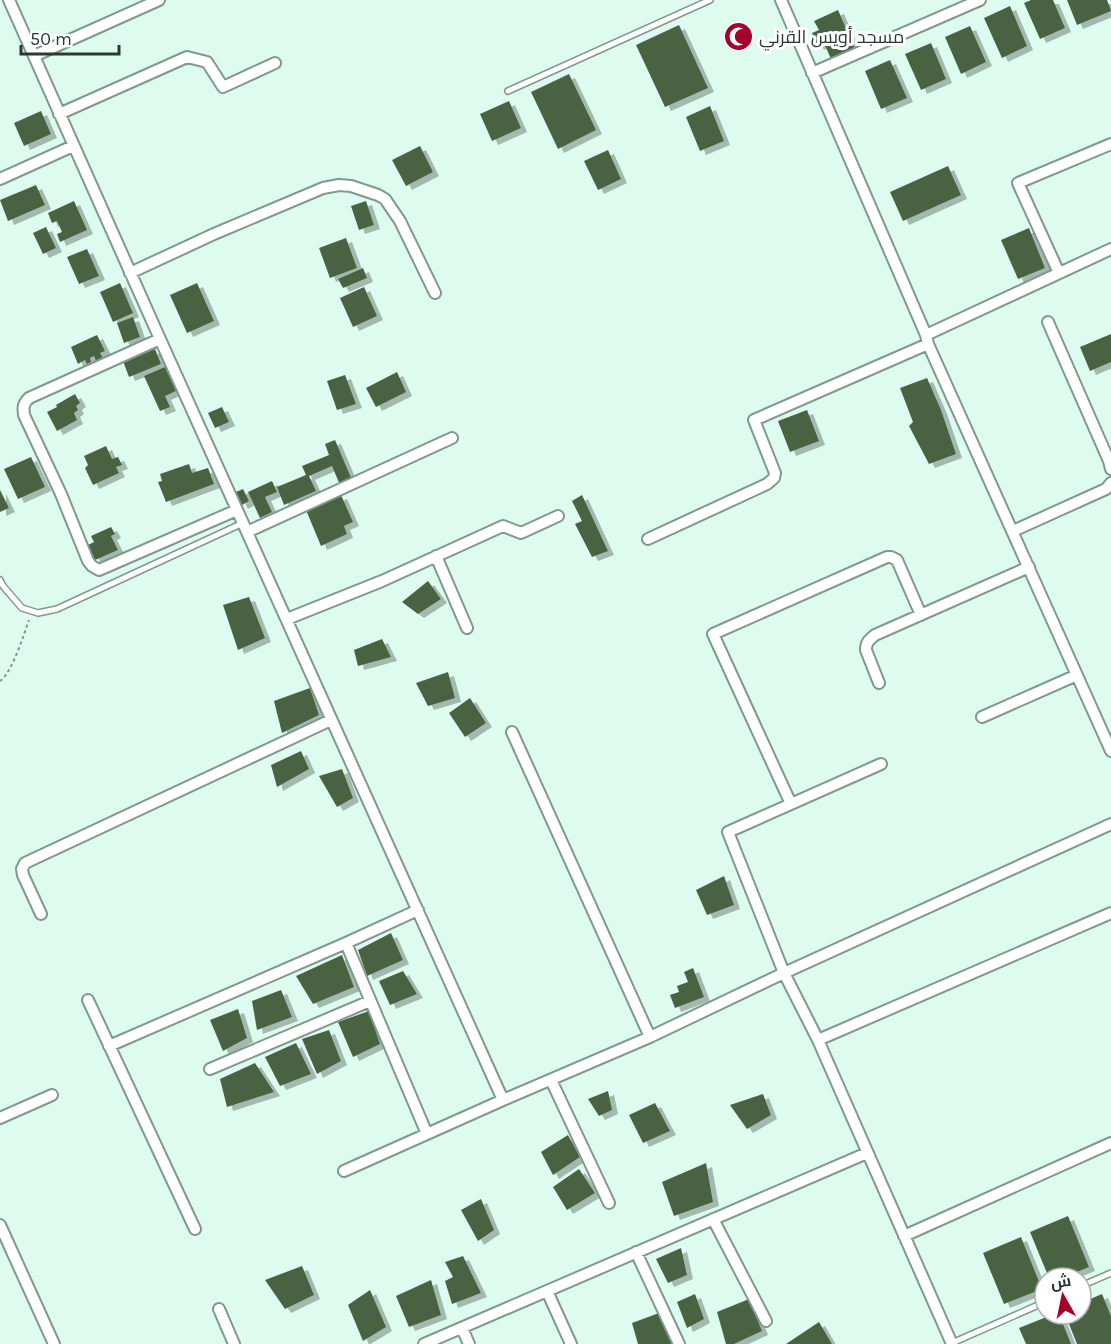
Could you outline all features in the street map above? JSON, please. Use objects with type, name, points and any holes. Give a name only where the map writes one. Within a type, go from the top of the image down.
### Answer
[{"type":"street","points":[[9,0],[503,1100]]},
{"type":"street","points":[[34,56],[159,0]]},
{"type":"street","points":[[781,0],[927,339],[1111,751]]},
{"type":"street","points":[[813,73],[980,0]]},
{"type":"street","points":[[59,114],[187,57],[207,62],[223,87],[275,63]]},
{"type":"street","points":[[1059,273],[1018,183],[1111,144]]},
{"type":"street","points":[[0,179],[73,146]]},
{"type":"street","points":[[130,273],[312,192],[339,185],[351,186],[385,199],[400,220],[435,292]]},
{"type":"street","points":[[648,539],[767,484],[774,478],[775,472],[754,420],[1111,249]]},
{"type":"street","points":[[1048,321],[1111,469]]},
{"type":"street","points":[[160,339],[28,398],[23,408],[24,415],[62,494],[88,561],[99,570],[237,510]]},
{"type":"street","points":[[245,527],[452,438]]},
{"type":"street","points":[[1013,531],[1106,489],[1111,483]]},
{"type":"street","points":[[287,619],[382,581],[503,526],[521,533],[558,516]]},
{"type":"street","points":[[436,556],[467,628]]},
{"type":"street","points":[[791,804],[713,634],[887,557],[897,560],[921,615]]},
{"type":"street","points":[[879,682],[866,650],[869,640],[1029,567]]},
{"type":"street","points":[[982,717],[1077,675]]},
{"type":"street","points":[[41,914],[23,875],[22,869],[25,863],[331,720]]},
{"type":"street","points":[[512,732],[650,1037]]},
{"type":"street","points":[[881,764],[728,832],[784,973],[818,1040],[952,1343]]},
{"type":"street","points":[[344,1171],[650,1037],[784,973],[1111,824]]},
{"type":"street","points":[[109,1046],[417,910]]},
{"type":"street","points":[[818,1040],[1111,913]]},
{"type":"street","points":[[346,943],[427,1134]]},
{"type":"street","points":[[88,1000],[195,1229]]},
{"type":"street","points":[[210,1069],[370,1000]]},
{"type":"street","points":[[551,1080],[609,1203]]},
{"type":"street","points":[[0,1118],[52,1095]]},
{"type":"street","points":[[904,1236],[1111,1143]]},
{"type":"street","points":[[424,1344],[867,1153]]},
{"type":"street","points":[[713,1219],[766,1321]]},
{"type":"street","points":[[0,1225],[54,1344]]},
{"type":"street","points":[[636,1252],[679,1344]]},
{"type":"street","points":[[547,1291],[571,1344]]},
{"type":"street","points":[[219,1309],[234,1344]]},
{"type":"street","points":[[462,1328],[469,1344]]},
{"type":"lane","points":[[508,91],[710,0]]},
{"type":"lane","points":[[0,580],[22,608],[38,613],[57,609],[245,527]]},
{"type":"lane","points":[[1093,1281],[1111,1273]]},
{"type":"lane","points":[[952,1343],[1033,1307]]},
{"type":"path","points":[[0,681],[4,679],[14,661],[31,611]]},
{"type":"building","points":[[1031,0],[1053,0],[1065,28],[1040,39],[1024,3]]},
{"type":"building","points":[[1067,0],[1107,0],[1111,11],[1077,25]]},
{"type":"building","points":[[1010,6],[1027,46],[1002,58],[984,18]]},
{"type":"building","points":[[838,10],[855,49],[831,59],[824,43],[818,46],[812,33],[819,30],[814,21]]},
{"type":"building","points":[[679,25],[708,88],[665,107],[636,45]]},
{"type":"building","points":[[970,26],[986,62],[961,74],[945,37]]},
{"type":"building","points":[[931,43],[946,79],[921,90],[905,54]]},
{"type":"building","points":[[890,60],[907,98],[881,109],[865,71]]},
{"type":"building","points":[[569,74],[596,130],[558,149],[531,92]]},
{"type":"building","points":[[509,101],[521,128],[492,141],[480,114]]},
{"type":"building","points":[[710,106],[724,141],[700,151],[686,117]]},
{"type":"building","points":[[41,111],[51,134],[24,146],[14,123]]},
{"type":"building","points":[[420,146],[433,172],[406,186],[392,160]]},
{"type":"building","points":[[608,150],[621,179],[598,190],[584,161]]},
{"type":"building","points":[[948,166],[961,195],[903,221],[890,192]]},
{"type":"building","points":[[36,185],[45,205],[8,221],[0,200]]},
{"type":"building","points":[[74,201],[87,230],[60,242],[57,234],[62,232],[57,221],[52,223],[48,213]]},
{"type":"building","points":[[366,201],[374,225],[359,230],[351,206]]},
{"type":"building","points":[[46,227],[56,248],[43,254],[33,233]]},
{"type":"building","points":[[1029,228],[1045,268],[1018,279],[1001,240]]},
{"type":"building","points":[[346,238],[357,268],[330,278],[319,248]]},
{"type":"building","points":[[87,249],[99,276],[79,284],[67,257]]},
{"type":"building","points":[[363,268],[367,278],[343,288],[338,279]]},
{"type":"building","points":[[120,283],[133,313],[113,322],[100,292]]},
{"type":"building","points":[[197,283],[214,321],[187,333],[170,295]]},
{"type":"building","points":[[364,287],[377,316],[353,327],[340,298]]},
{"type":"building","points":[[133,317],[140,337],[124,343],[117,323]]},
{"type":"building","points":[[1111,334],[1111,362],[1090,371],[1080,347]]},
{"type":"building","points":[[97,335],[105,351],[100,353],[103,358],[96,361],[94,356],[87,364],[85,360],[78,364],[71,347]]},
{"type":"building","points":[[155,349],[161,364],[129,377],[123,361]]},
{"type":"building","points":[[165,367],[176,391],[165,396],[170,407],[160,411],[144,376]]},
{"type":"building","points":[[397,372],[406,392],[376,407],[366,388]]},
{"type":"building","points":[[345,375],[356,404],[337,410],[327,381]]},
{"type":"building","points":[[927,378],[956,454],[929,464],[909,426],[913,422],[900,388]]},
{"type":"building","points":[[75,394],[80,403],[76,406],[78,410],[74,413],[77,420],[57,431],[47,412]]},
{"type":"building","points":[[222,407],[229,422],[215,428],[208,413]]},
{"type":"building","points":[[807,410],[819,441],[790,452],[778,421]]},
{"type":"building","points":[[335,440],[352,480],[340,485],[332,466],[309,476],[316,491],[284,505],[277,487],[306,475],[302,466],[329,455],[325,444]]},
{"type":"building","points":[[106,446],[112,459],[118,457],[122,465],[116,467],[119,473],[93,485],[85,468],[88,465],[84,456]]},
{"type":"building","points":[[31,457],[45,487],[18,499],[4,469]]},
{"type":"building","points":[[189,464],[192,473],[208,468],[214,484],[166,502],[158,482],[162,481],[160,474]]},
{"type":"building","points":[[272,481],[277,492],[265,497],[272,512],[260,518],[248,492]]},
{"type":"building","points":[[243,489],[249,501],[242,505],[236,492]]},
{"type":"building","points":[[0,490],[9,508],[0,512]]},
{"type":"building","points":[[341,495],[353,522],[344,526],[347,534],[321,546],[306,510]]},
{"type":"building","points":[[582,495],[608,551],[592,557],[575,524],[582,521],[572,501]]},
{"type":"building","points":[[111,527],[115,534],[111,536],[118,550],[95,560],[88,545],[94,542],[91,536]]},
{"type":"building","points":[[428,581],[441,599],[418,614],[402,602]]},
{"type":"building","points":[[249,597],[265,638],[238,650],[223,605]]},
{"type":"building","points":[[382,639],[391,657],[358,666],[354,650]]},
{"type":"building","points":[[448,672],[455,698],[428,706],[416,683]]},
{"type":"building","points":[[310,688],[319,715],[282,733],[274,701]]},
{"type":"building","points":[[470,698],[486,723],[465,737],[449,713]]},
{"type":"building","points":[[301,751],[309,769],[277,787],[271,765]]},
{"type":"building","points":[[342,769],[353,798],[337,807],[319,776]]},
{"type":"building","points":[[724,876],[734,905],[707,915],[696,890]]},
{"type":"building","points":[[391,933],[403,960],[367,976],[358,950]]},
{"type":"building","points":[[342,955],[354,987],[313,1004],[296,976]]},
{"type":"building","points":[[693,968],[704,997],[675,1008],[670,995],[679,992],[677,986],[688,982],[684,972]]},
{"type":"building","points":[[403,971],[417,994],[390,1005],[379,981]]},
{"type":"building","points":[[281,990],[292,1017],[257,1030],[252,1001]]},
{"type":"building","points":[[238,1009],[247,1038],[223,1051],[210,1020]]},
{"type":"building","points":[[369,1011],[380,1044],[353,1057],[338,1022]]},
{"type":"building","points":[[329,1030],[341,1061],[317,1074],[302,1039]]},
{"type":"building","points":[[296,1043],[311,1074],[280,1086],[265,1057]]},
{"type":"building","points":[[255,1063],[274,1092],[227,1107],[220,1079]]},
{"type":"building","points":[[608,1091],[612,1110],[599,1116],[588,1099]]},
{"type":"building","points":[[763,1094],[771,1115],[747,1129],[730,1105]]},
{"type":"building","points":[[655,1103],[670,1131],[643,1143],[629,1115]]},
{"type":"building","points":[[568,1135],[580,1157],[553,1175],[541,1152]]},
{"type":"building","points":[[706,1163],[713,1202],[674,1216],[662,1182]]},
{"type":"building","points":[[579,1169],[595,1193],[567,1210],[553,1187]]},
{"type":"building","points":[[481,1199],[494,1230],[478,1241],[461,1210]]},
{"type":"building","points":[[1068,1216],[1089,1266],[1044,1266],[1030,1232]]},
{"type":"building","points":[[1021,1237],[1033,1267],[1033,1293],[1004,1304],[983,1253]]},
{"type":"building","points":[[681,1248],[687,1275],[668,1283],[656,1259]]},
{"type":"building","points":[[463,1256],[481,1293],[452,1304],[445,1281],[453,1277],[445,1262]]},
{"type":"building","points":[[302,1266],[314,1295],[285,1309],[265,1280]]},
{"type":"building","points":[[431,1280],[441,1315],[409,1327],[396,1296]]},
{"type":"building","points":[[370,1290],[386,1327],[363,1341],[348,1305]]},
{"type":"building","points":[[695,1294],[704,1319],[687,1328],[677,1302]]},
{"type":"building","points":[[1102,1294],[1111,1316],[1111,1344],[1077,1344],[1070,1326],[1093,1326],[1093,1298]]},
{"type":"building","points":[[749,1299],[762,1331],[734,1344],[726,1344],[717,1312]]},
{"type":"building","points":[[659,1313],[673,1344],[638,1344],[632,1323]]},
{"type":"building","points":[[819,1322],[832,1344],[786,1344]]},
{"type":"building","points":[[1033,1322],[1033,1326],[1064,1326],[1071,1344],[1026,1344],[1019,1328]]},
{"type":"place","name":"مسجد أويس القرني","points":[[738,37]]}]
